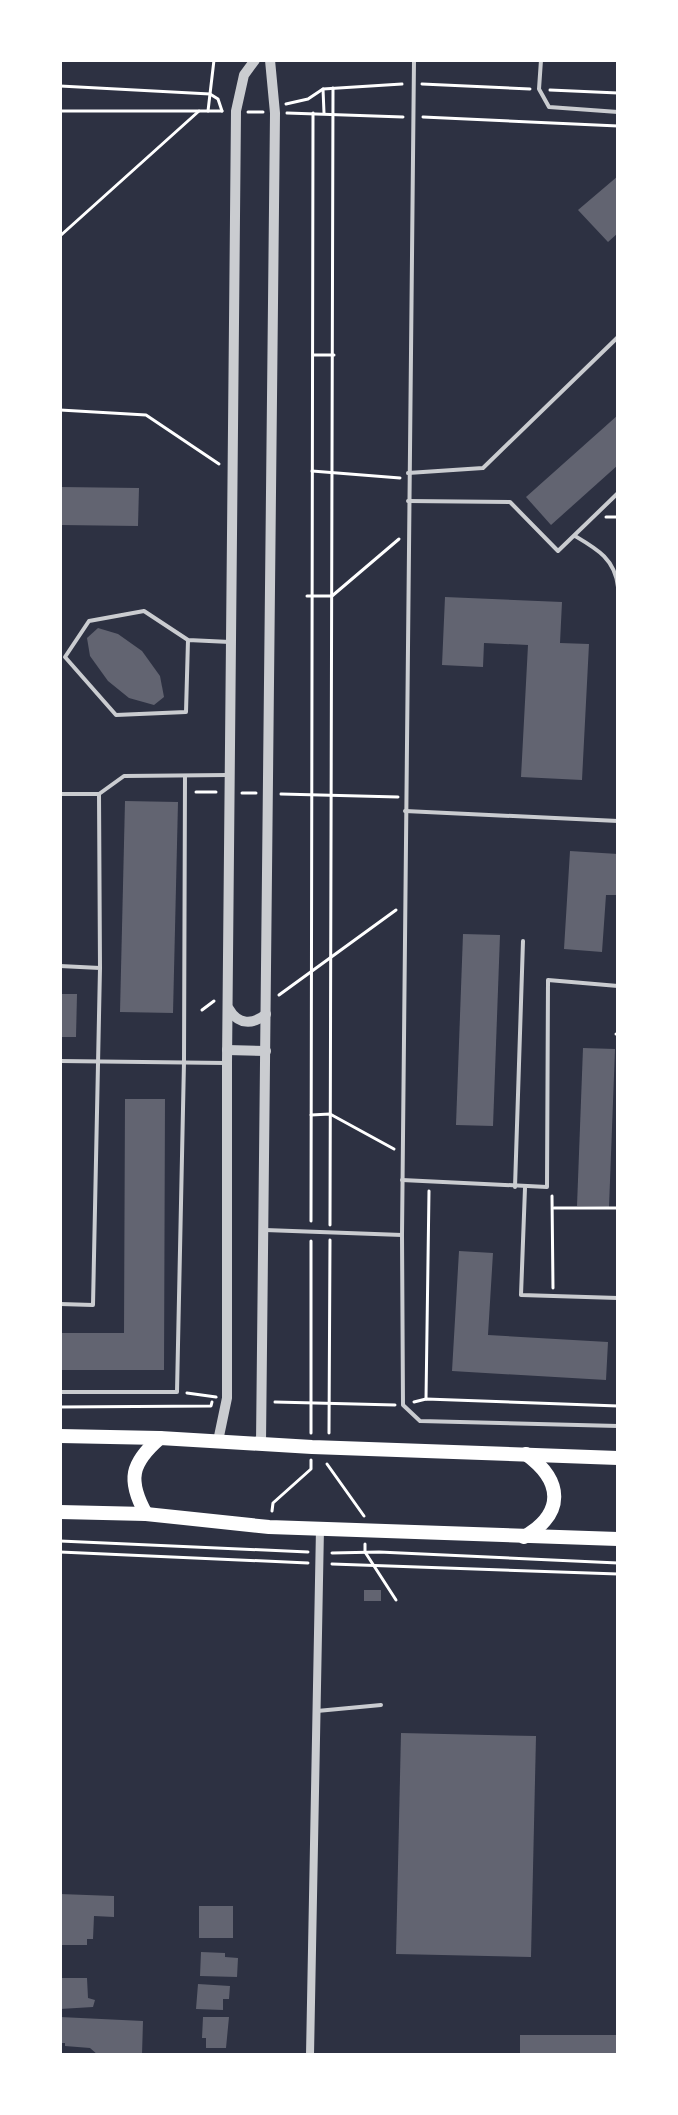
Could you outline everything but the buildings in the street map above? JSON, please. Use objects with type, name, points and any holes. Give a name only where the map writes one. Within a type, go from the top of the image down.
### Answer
[{"type":"main road","points":[[60,1436],[618,1458]]},
{"type":"main road","points":[[146,1514],[134,1489],[134,1473],[147,1449],[160,1438]]},
{"type":"main road","points":[[524,1537],[546,1521],[553,1511],[555,1497],[547,1474],[525,1453]]},
{"type":"main road","points":[[60,1512],[146,1514],[269,1527],[618,1539]]},
{"type":"street","points":[[218,1441],[227,1398],[227,1050],[236,111],[244,75],[255,60]]},
{"type":"street","points":[[261,1443],[275,113],[270,60]]},
{"type":"street","points":[[228,1007],[234,1018],[246,1023],[258,1021],[266,1014]]},
{"type":"street","points":[[227,1050],[266,1051]]},
{"type":"street","points":[[310,2055],[320,1528]]},
{"type":"lane","points":[[414,60],[404,904],[403,1405],[420,1421],[618,1426]]},
{"type":"lane","points":[[541,60],[539,89],[549,107],[618,112]]},
{"type":"lane","points":[[408,473],[483,468],[618,337]]},
{"type":"lane","points":[[408,501],[510,502],[558,551],[618,493]]},
{"type":"lane","points":[[575,536],[604,554],[616,573],[618,587]]},
{"type":"lane","points":[[188,640],[186,712],[116,715],[65,657],[89,621],[144,611],[188,640],[232,642]]},
{"type":"lane","points":[[60,794],[99,794],[124,776],[231,775]]},
{"type":"lane","points":[[60,1392],[177,1392],[184,1062],[185,776]]},
{"type":"lane","points":[[60,1304],[93,1305],[100,968],[99,794]]},
{"type":"lane","points":[[405,811],[618,821]]},
{"type":"lane","points":[[515,1187],[523,941]]},
{"type":"lane","points":[[60,966],[100,968]]},
{"type":"lane","points":[[402,1180],[547,1187],[548,980],[618,986]]},
{"type":"lane","points":[[60,1061],[227,1063]]},
{"type":"lane","points":[[525,1188],[521,1295],[618,1298]]},
{"type":"lane","points":[[265,1230],[402,1235]]},
{"type":"lane","points":[[317,1711],[381,1705]]},
{"type":"path","points":[[208,111],[214,60]]},
{"type":"path","points":[[289,103],[308,99],[323,89],[414,84],[618,93]]},
{"type":"path","points":[[60,86],[210,94],[218,99],[222,111],[60,111]]},
{"type":"path","points":[[329,1436],[333,88]]},
{"type":"path","points":[[323,89],[324,113]]},
{"type":"path","points":[[60,236],[199,111]]},
{"type":"path","points":[[248,112],[263,112]]},
{"type":"path","points":[[287,113],[618,126]]},
{"type":"path","points":[[311,1437],[313,113]]},
{"type":"path","points":[[313,355],[334,355]]},
{"type":"path","points":[[60,410],[146,415],[221,466],[234,464]]},
{"type":"path","points":[[312,471],[408,479]]},
{"type":"path","points":[[310,596],[332,596],[408,532]]},
{"type":"path","points":[[185,792],[220,792]]},
{"type":"path","points":[[242,793],[256,793]]},
{"type":"path","points":[[280,794],[405,797]]},
{"type":"path","points":[[273,999],[404,904]]},
{"type":"path","points":[[202,1010],[217,999]]},
{"type":"path","points":[[311,1115],[330,1114],[402,1154]]},
{"type":"path","points":[[426,1399],[429,1182]]},
{"type":"path","points":[[547,1187],[552,1189],[553,1296]]},
{"type":"path","points":[[552,1208],[618,1208]]},
{"type":"path","points":[[177,1392],[217,1398]]},
{"type":"path","points":[[271,1401],[403,1405],[426,1399],[618,1406]]},
{"type":"path","points":[[272,1511],[273,1503],[311,1469],[311,1456]]},
{"type":"path","points":[[327,1457],[326,1463],[365,1517]]},
{"type":"path","points":[[264,1550],[267,1538]]},
{"type":"path","points":[[60,1541],[618,1563]]},
{"type":"path","points":[[365,1546],[372,1565],[396,1600]]},
{"type":"path","points":[[60,1552],[618,1574]]}]
